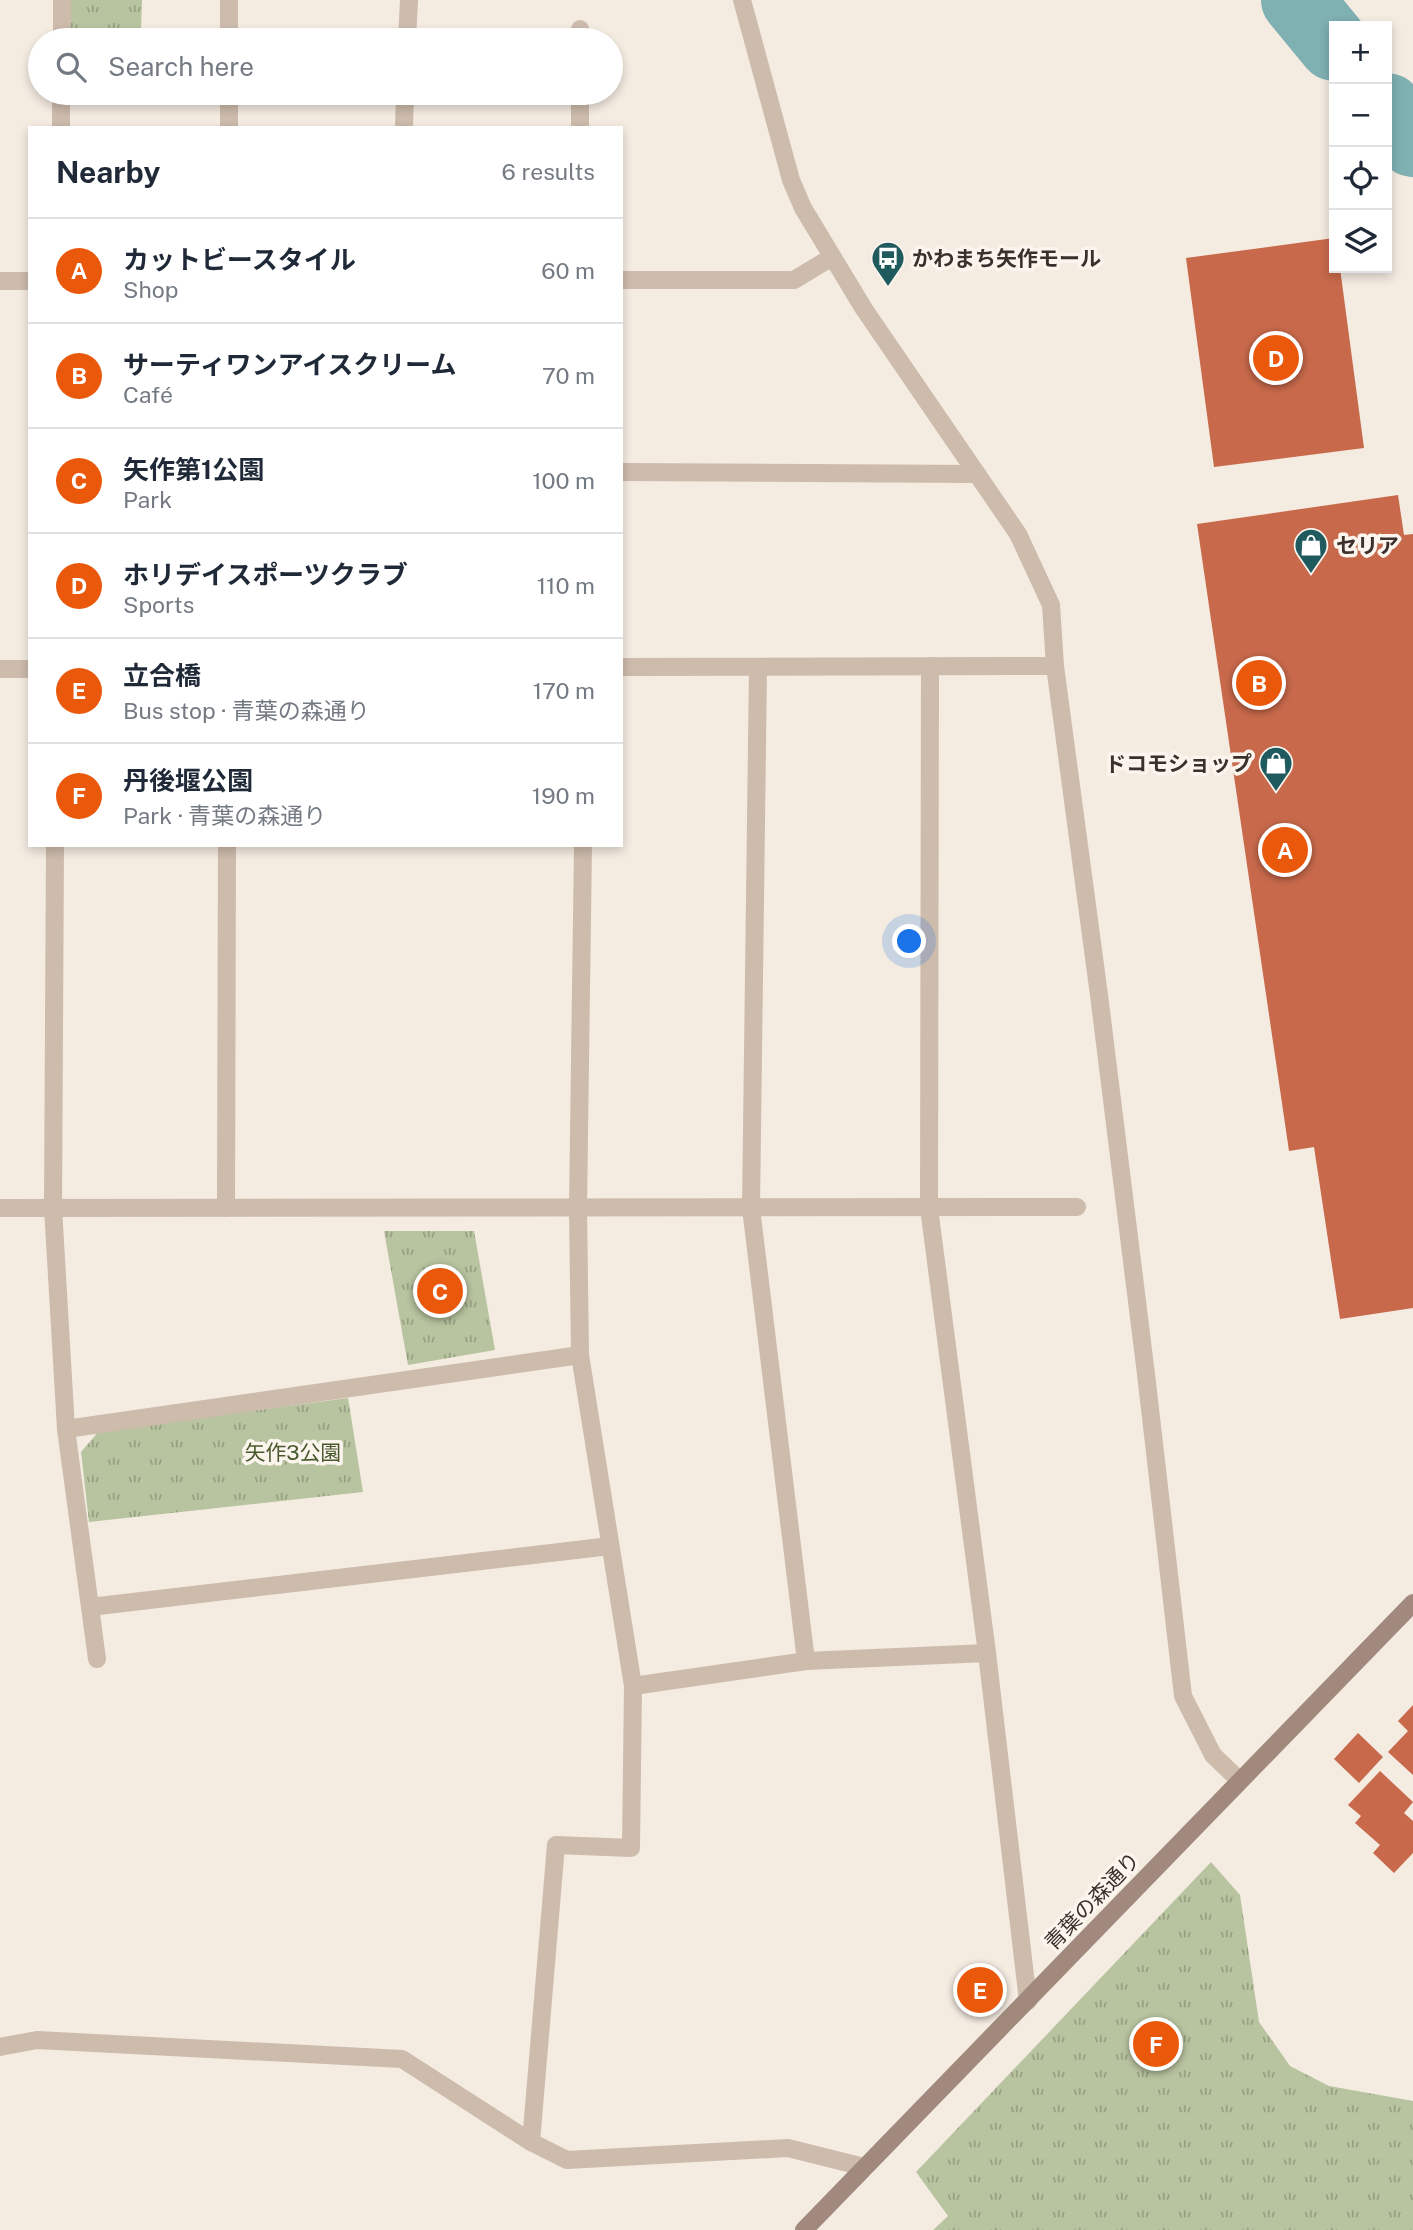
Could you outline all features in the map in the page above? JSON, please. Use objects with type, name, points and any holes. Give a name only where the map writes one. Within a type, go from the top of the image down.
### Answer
[{"type":"street","points":[[62,0],[62,28]]},
{"type":"street","points":[[229,0],[229,28]]},
{"type":"street","points":[[408,28],[409,0]]},
{"type":"street","points":[[742,0],[791,180],[803,208],[864,309],[1018,534],[1051,605],[1055,666],[1103,1022],[1183,1696],[1213,1755],[1240,1781]]},
{"type":"street","points":[[61,105],[61,126]]},
{"type":"street","points":[[229,105],[229,126]]},
{"type":"street","points":[[404,126],[405,105]]},
{"type":"street","points":[[580,105],[580,126]]},
{"type":"street","points":[[623,280],[794,279],[832,257]]},
{"type":"street","points":[[0,281],[28,281]]},
{"type":"street","points":[[623,472],[977,474]]},
{"type":"street","points":[[930,666],[929,1208],[987,1653],[1028,2001]]},
{"type":"street","points":[[623,667],[1055,666]]},
{"type":"street","points":[[758,667],[751,1208],[806,1661]]},
{"type":"street","points":[[0,669],[28,669]]},
{"type":"street","points":[[55,847],[53,1208],[66,1429],[97,1658]]},
{"type":"street","points":[[226,1208],[227,847]]},
{"type":"street","points":[[531,2142],[556,1845],[631,1848],[633,1686],[580,1355],[578,1208],[583,847]]},
{"type":"street","points":[[0,1208],[1077,1207]]},
{"type":"street","points":[[66,1429],[580,1355]]},
{"type":"street","points":[[90,1606],[610,1546]]},
{"type":"street","name":"青葉の森通り","points":[[804,2230],[1413,1603]]},
{"type":"street","points":[[633,1686],[806,1661],[987,1653]]},
{"type":"street","points":[[0,2047],[37,2040],[402,2059],[531,2142],[567,2160],[788,2148],[864,2167]]},
{"type":"green space","points":[[69,0],[142,0],[141,28],[69,28]]},
{"type":"green space","points":[[384,1231],[474,1231],[495,1350],[408,1365]]},
{"type":"green space","name":"矢作3公園","points":[[348,1398],[363,1492],[89,1522],[81,1452],[99,1431]]},
{"type":"green space","points":[[1211,1862],[1240,1895],[1259,2022],[1290,2066],[1329,2086],[1413,2101],[1413,2230],[933,2230],[948,2216],[916,2172]]},
{"type":"building","points":[[1329,239],[1329,273],[1341,273],[1364,448],[1214,467],[1186,258]]},
{"type":"building","points":[[1398,495],[1404,535],[1413,534],[1413,1308],[1340,1319],[1314,1147],[1289,1151],[1197,524]]},
{"type":"building","points":[[1413,1705],[1413,1775],[1388,1752],[1408,1731],[1398,1721]]},
{"type":"building","points":[[1358,1733],[1383,1757],[1359,1783],[1334,1759]]},
{"type":"building","points":[[1380,1771],[1413,1802],[1404,1813],[1413,1821],[1413,1853],[1394,1873],[1373,1853],[1380,1845],[1355,1823],[1361,1816],[1348,1805]]},
{"type":"waterway","points":[[1297,0],[1329,39]]},
{"type":"waterway","points":[[1392,115],[1413,141]]},
{"type":"place","name":"かわまち矢作モール","points":[[888,288]]},
{"type":"place","name":"ホリデイスポーツクラブ","points":[[1276,358]]},
{"type":"place","name":"セリア","points":[[1311,575]]},
{"type":"place","name":"サーティワンアイスクリーム","points":[[1259,683]]},
{"type":"place","name":"ドコモショップ","points":[[1276,793]]},
{"type":"place","name":"カットビースタイル","points":[[1285,850]]},
{"type":"place","name":"矢作第1公園","points":[[440,1291]]},
{"type":"place","name":"立合橋","points":[[980,1990]]},
{"type":"place","name":"丹後堰公園","points":[[1156,2044]]}]
